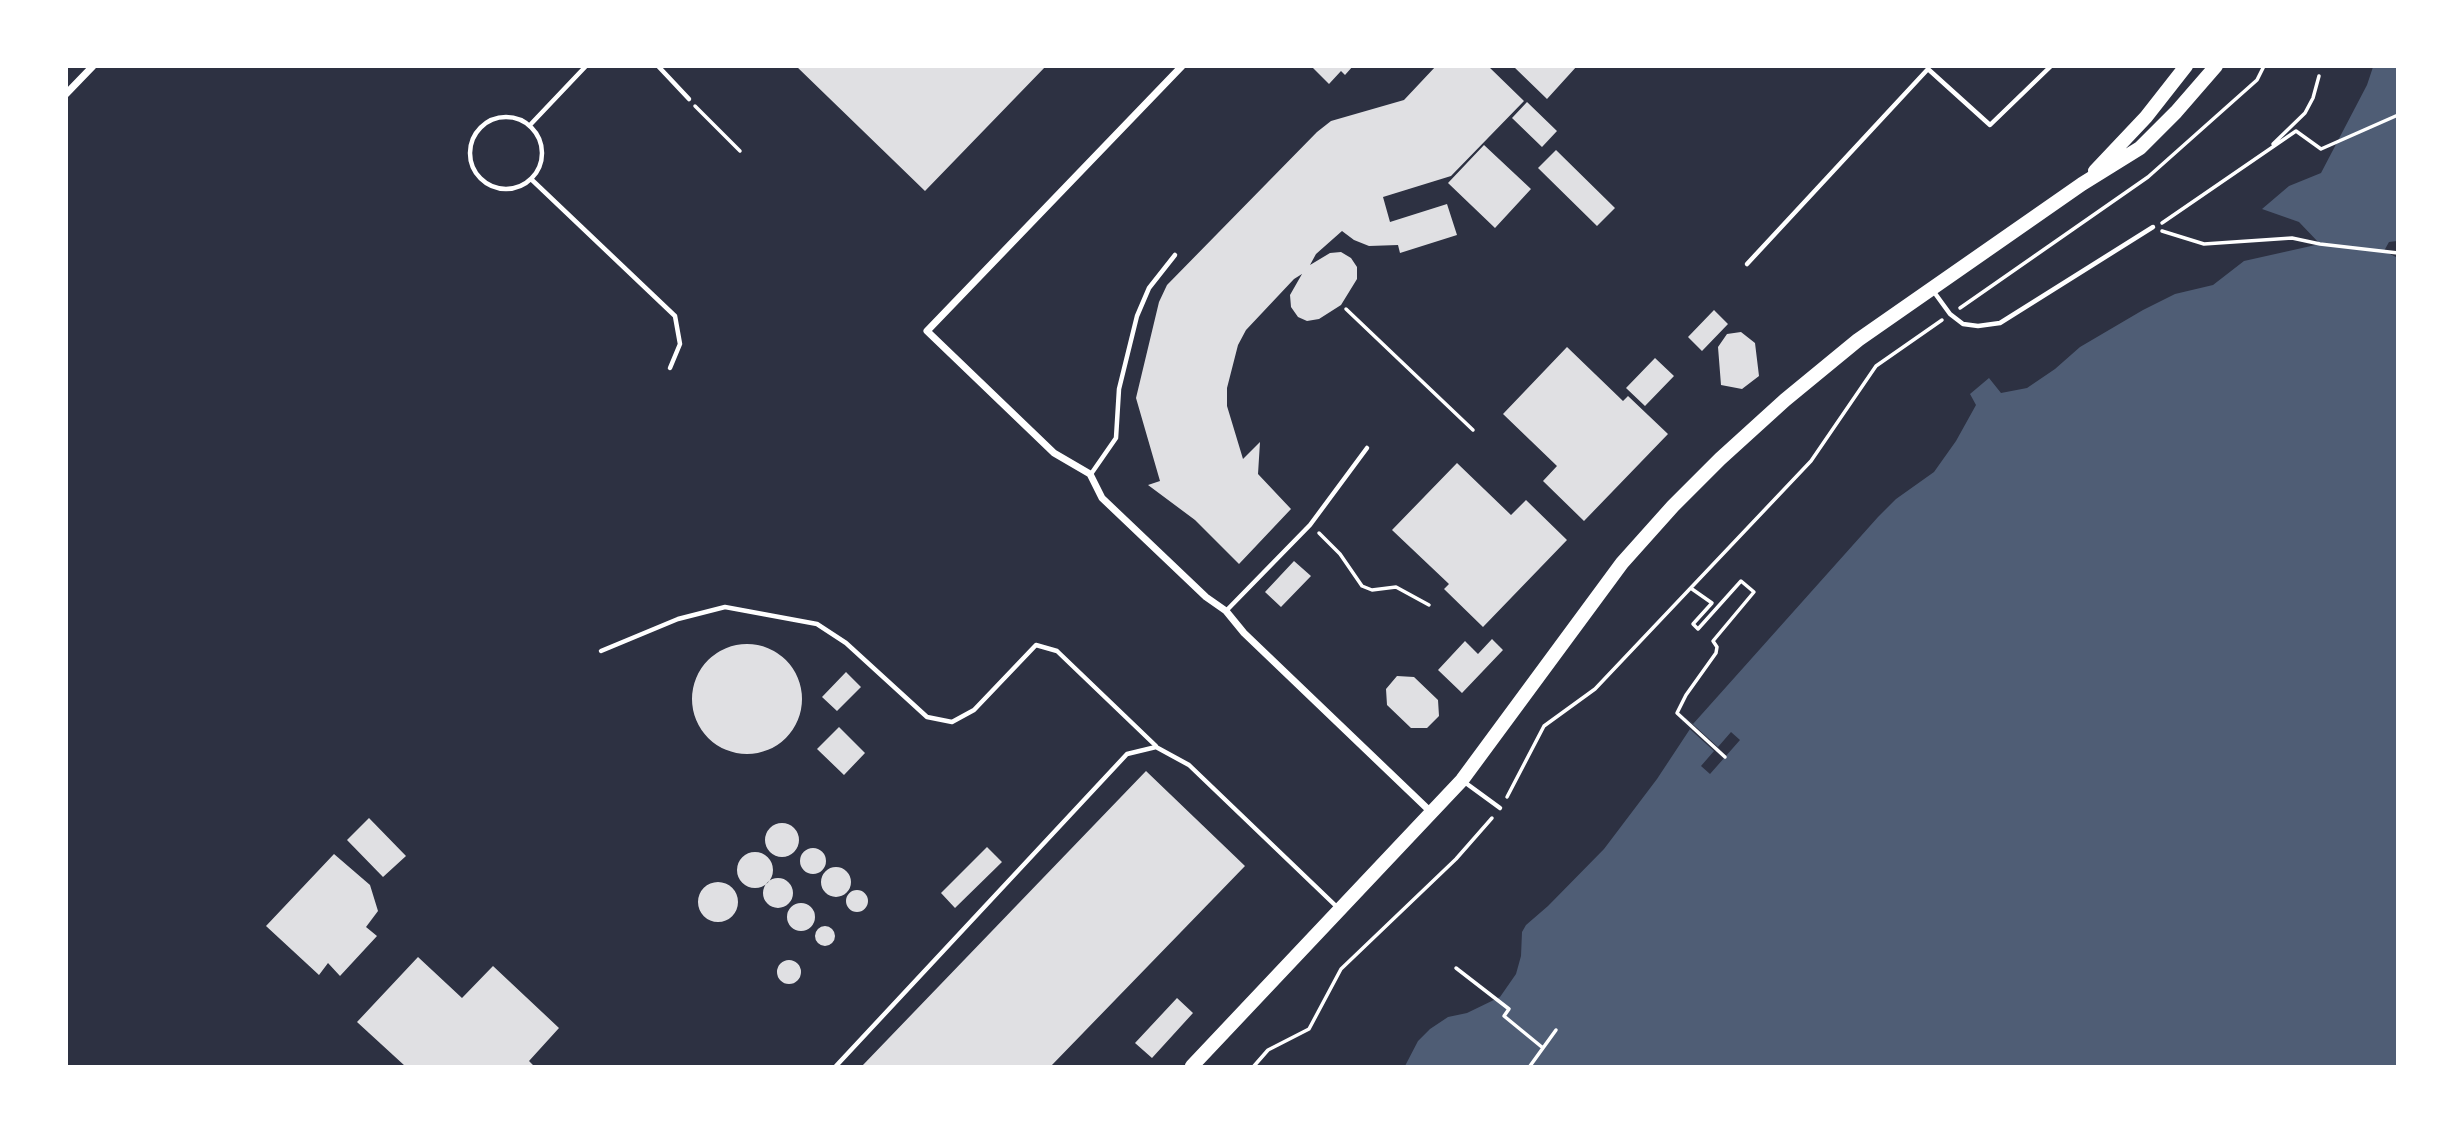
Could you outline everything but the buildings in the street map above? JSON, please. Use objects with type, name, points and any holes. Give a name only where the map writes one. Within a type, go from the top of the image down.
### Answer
[{"type":"main road","points":[[2082,184],[2146,117],[2186,66]]},
{"type":"main road","points":[[1192,1066],[1433,814],[1462,780],[1622,563],[1673,506],[1784,400],[1858,340],[2147,141],[2216,66]]},
{"type":"street","points":[[66,94],[93,66]]},
{"type":"street","points":[[1182,66],[927,331],[1054,453],[1090,474],[1102,498],[1206,597],[1226,611],[1244,633],[1433,814]]},
{"type":"lane","points":[[530,125],[586,66]]},
{"type":"lane","points":[[658,66],[688,99]]},
{"type":"lane","points":[[1747,264],[1928,69],[1990,125],[2051,66]]},
{"type":"lane","points":[[508,116],[530,125],[542,146],[542,158],[531,179],[510,189],[486,184],[477,176],[471,165],[469,153],[476,131],[485,122],[496,117],[508,116]]},
{"type":"lane","points":[[531,179],[675,316],[680,344],[670,368]]},
{"type":"lane","points":[[1932,288],[1950,314],[1964,324],[1978,326],[2000,323],[2153,227]]},
{"type":"lane","points":[[1090,474],[1116,438],[1119,389],[1137,316],[1149,288],[1175,256]]},
{"type":"lane","points":[[1226,611],[1310,525],[1367,447]]},
{"type":"lane","points":[[601,650],[678,619],[725,607],[817,624],[846,643],[927,717],[952,722],[974,710],[1036,645],[1057,650],[1156,747],[1189,765],[1340,910]]},
{"type":"lane","points":[[836,1066],[1127,754],[1156,747]]},
{"type":"lane","points":[[1462,780],[1500,807]]},
{"type":"path","points":[[2153,227],[2248,163],[2292,127],[2310,105],[2319,76]]},
{"type":"path","points":[[688,99],[740,151]]},
{"type":"path","points":[[2321,149],[2398,115]]},
{"type":"path","points":[[2173,236],[2204,244],[2292,238],[2398,253]]},
{"type":"path","points":[[1346,309],[1473,430]]},
{"type":"path","points":[[1310,525],[1340,554],[1363,586],[1372,590],[1396,587],[1429,605]]},
{"type":"path","points":[[1254,1066],[1268,1050],[1309,1029],[1341,969],[1456,859],[1500,807],[1544,726],[1589,695],[1692,589],[1712,603],[1693,624],[1698,629],[1741,581],[1754,592],[1713,641],[1717,647],[1716,653],[1686,695],[1677,713],[1725,757]]},
{"type":"path","points":[[1456,968],[1509,1009],[1504,1016],[1543,1048]]},
{"type":"path","points":[[1530,1066],[1556,1030]]},
{"type":"water","points":[[2373,67],[2397,67],[2397,241],[2389,242],[2384,251],[2398,258],[2397,1066],[1405,1066],[1418,1041],[1430,1029],[1448,1017],[1467,1013],[1500,997],[1516,974],[1521,956],[1522,932],[1526,925],[1604,849],[1657,779],[1690,729],[1682,722],[1686,718],[1693,724],[1878,517],[1896,499],[1934,472],[1956,441],[1976,405],[1970,394],[1989,378],[2001,393],[2027,388],[2055,369],[2080,347],[2175,294],[2213,285],[2244,261],[2320,244],[2299,222],[2262,209],[2289,186],[2321,173],[2367,85]]},
{"type":"pier","points":[[1686,718],[1718,747],[1731,732],[1740,740],[1710,774],[1701,766],[1714,751],[1682,722]]}]
